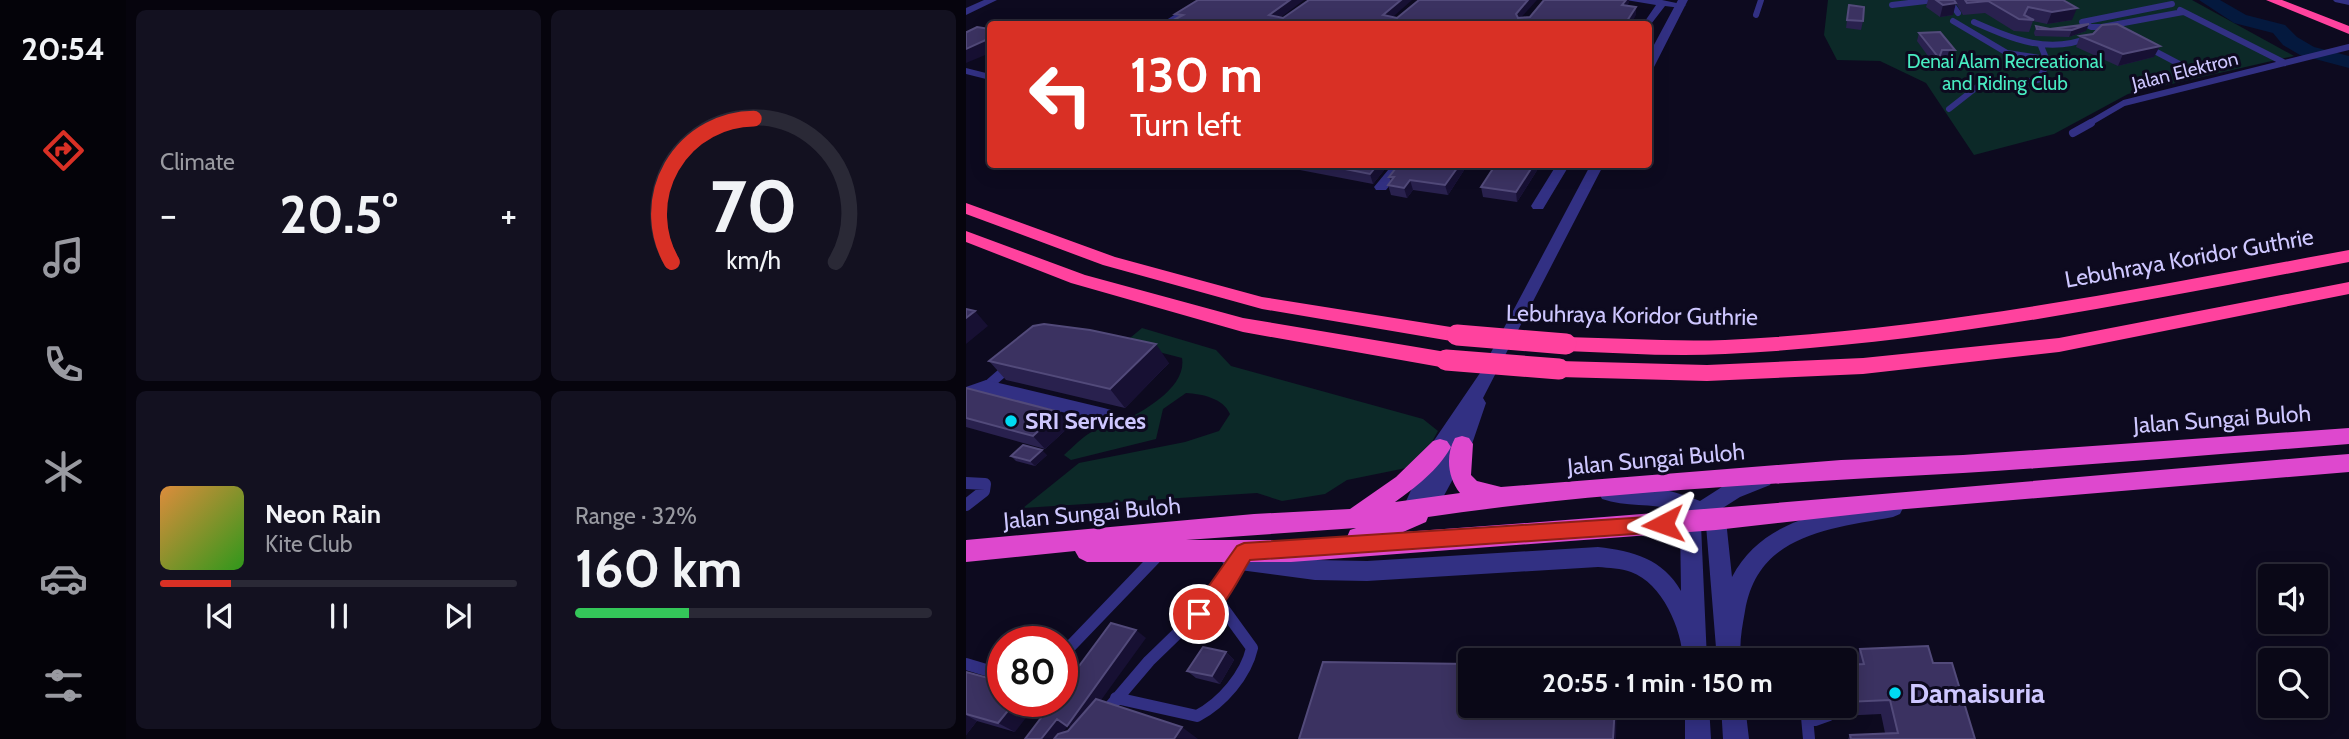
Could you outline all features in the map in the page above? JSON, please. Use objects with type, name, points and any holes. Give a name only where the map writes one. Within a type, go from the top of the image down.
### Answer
[{"type":"highway","points":[[2272,0],[2349,30]]},
{"type":"highway","points":[[2294,0],[2349,19]]},
{"type":"highway","name":"Lebuhraya Koridor Guthrie","points":[[966,208],[1109,261],[1262,303],[1457,335],[1566,344],[1722,347],[1849,337],[2016,315],[2349,256]]},
{"type":"highway","points":[[966,236],[1078,279],[1243,325],[1446,360],[1559,369],[1707,373],[1863,366],[2059,345],[2349,288]]},
{"type":"highway","name":"Jalan Sungai Buloh","points":[[967,556],[1254,524],[1347,519],[1419,511],[1505,496],[2349,436]]},
{"type":"highway","points":[[1462,444],[1460,477],[1470,489],[1505,496]]},
{"type":"highway","points":[[1347,519],[1393,494],[1418,474],[1440,447]]},
{"type":"highway","name":"Jalan Sungai Buloh","points":[[967,556],[1161,551],[1241,556],[2349,463]]},
{"type":"highway","points":[[1291,551],[1381,532],[1419,511],[1428,528],[1452,540]]},
{"type":"street","points":[[966,12],[992,0]]},
{"type":"street","points":[[1171,21],[1205,0]]},
{"type":"street","points":[[1631,0],[1682,2]]},
{"type":"street","points":[[2338,0],[2349,2]]},
{"type":"street","points":[[1652,59],[1682,2]]},
{"type":"street","points":[[1651,21],[1662,3]]},
{"type":"street","points":[[966,71],[987,76]]},
{"type":"street","points":[[1381,187],[1398,168]]},
{"type":"street","points":[[1538,206],[1561,168]]},
{"type":"street","points":[[1419,511],[1440,447],[1487,377],[1596,168]]},
{"type":"street","points":[[1419,511],[1462,444],[1487,377]]},
{"type":"street","points":[[966,394],[986,387],[1104,415]]},
{"type":"street","points":[[1695,648],[1702,518],[1735,488],[1775,475]]},
{"type":"street","points":[[1578,492],[1660,495],[1702,518]]},
{"type":"street","points":[[1729,648],[1741,582],[1759,555],[1785,535],[1832,520],[1951,496]]},
{"type":"street","points":[[1702,518],[1727,648]]},
{"type":"street","points":[[1241,556],[1315,570],[1367,571],[1598,557],[1629,558],[1650,571],[1669,589],[1693,648]]},
{"type":"street","points":[[1697,718],[1698,739]]},
{"type":"street","points":[[1734,718],[1736,739]]},
{"type":"lane","points":[[1756,15],[1761,0]]},
{"type":"lane","points":[[1892,5],[1934,0]]},
{"type":"lane","points":[[1949,0],[1958,13]]},
{"type":"lane","points":[[2084,24],[2083,19],[2169,2],[2183,12],[2286,63]]},
{"type":"lane","points":[[2071,27],[2084,24],[2093,27],[2106,26],[2183,12]]},
{"type":"lane","points":[[1953,21],[1996,51],[2019,57],[2046,59]]},
{"type":"lane","points":[[1973,22],[2023,43],[2041,46],[2085,40],[2091,36],[2093,27]]},
{"type":"lane","points":[[2106,26],[2118,32]]},
{"type":"lane","points":[[2140,44],[2185,67]]},
{"type":"lane","points":[[1950,109],[1977,87],[2038,80],[2045,72],[2046,59],[2041,46]]},
{"type":"lane","name":"Jalan Elektron","points":[[2073,133],[2124,103],[2349,47]]},
{"type":"lane","points":[[986,387],[1017,361]]},
{"type":"lane","points":[[966,483],[985,484],[984,491],[966,505]]},
{"type":"lane","points":[[1078,638],[1161,551]]},
{"type":"lane","points":[[1092,729],[1116,698],[1215,597],[1241,556]]},
{"type":"lane","points":[[1116,698],[1191,716],[1210,709],[1248,667],[1253,656],[1252,648],[1215,597]]},
{"type":"lane","points":[[966,663],[987,670]]},
{"type":"lane","points":[[1807,718],[1809,739]]},
{"type":"green space","name":"Denai Alam Recreational and Riding Club","points":[[1828,0],[2192,0],[2294,56],[2128,94],[2054,134],[1974,155],[1926,83],[1880,61],[1837,60],[1824,35]]},
{"type":"green space","points":[[1142,328],[1216,350],[1231,366],[1423,419],[1438,431],[1425,454],[1411,467],[1347,480],[1325,494],[1282,501],[1257,493],[1023,508],[1079,463],[1185,442],[1219,431],[1230,414],[1227,409],[1211,398],[1186,393],[1163,409],[1156,439],[1071,460],[1064,455],[1090,433],[1121,422],[1152,405],[1178,379],[1182,358],[1124,343]]},
{"type":"building","points":[[1198,0],[1290,0],[1269,15],[1283,18],[1309,0],[1401,0],[1383,15],[1397,18],[1419,0],[1528,0],[1516,14],[1518,18],[1530,17],[1544,0],[1626,0],[1622,5],[1636,7],[1627,21],[1172,21],[1183,15],[1175,14]]},
{"type":"building","points":[[1936,0],[1954,0],[1956,3],[1943,5]]},
{"type":"building","points":[[1965,0],[2063,0],[2077,8],[2052,12],[2028,7],[2024,15],[2034,20],[2019,19],[1988,1],[1967,3]]},
{"type":"building","points":[[1849,5],[1864,7],[1863,21],[1847,20]]},
{"type":"building","points":[[2089,24],[2072,30],[2037,29],[2036,26],[2050,29]]},
{"type":"building","points":[[2117,24],[2160,46],[2123,54],[2080,36],[2093,34],[2102,25]]},
{"type":"building","points":[[977,27],[987,29],[987,39],[966,49],[966,32]]},
{"type":"building","points":[[1940,32],[1955,50],[1942,50],[1939,58],[1919,33]]},
{"type":"building","points":[[1340,168],[1375,168],[1370,174]]},
{"type":"building","points":[[1396,168],[1457,168],[1445,185],[1410,180],[1404,188],[1388,185],[1394,177],[1389,177]]},
{"type":"building","points":[[1493,168],[1531,168],[1516,192],[1481,187]]},
{"type":"building","points":[[966,309],[975,311],[966,318]]},
{"type":"building","points":[[1044,324],[1090,330],[1156,344],[1110,389],[989,361],[1033,326]]},
{"type":"building","points":[[966,388],[1059,412],[1033,436],[966,418]]},
{"type":"building","points":[[1023,445],[1042,450],[1030,461],[1011,456]]},
{"type":"building","points":[[1111,623],[1136,630],[1078,711],[1078,667]]},
{"type":"building","name":"Damaisuria","points":[[1928,646],[1933,663],[1952,663],[1975,739],[1851,739],[1850,735],[1898,733],[1890,700],[1857,702],[1857,664],[1864,664],[1860,649]]},
{"type":"building","points":[[1203,647],[1226,652],[1212,676],[1187,671]]},
{"type":"building","points":[[1323,662],[1458,664],[1458,718],[1614,718],[1613,739],[1299,739]]},
{"type":"building","points":[[966,672],[987,678],[987,717],[1003,717],[998,723],[966,714]]},
{"type":"building","points":[[1096,699],[1182,727],[1174,739],[1054,739],[1058,734],[1068,731]]},
{"type":"building","points":[[1042,717],[1073,717],[1067,726],[1057,719],[1041,739],[1025,739]]},
{"type":"waterway","points":[[2208,0],[2240,19],[2279,29],[2290,41],[2307,51],[2349,62]]},
{"type":"place","name":"SRI Services","points":[[1011,421]]},
{"type":"place","name":"Damaisuria","points":[[1895,693]]},
{"type":"route","points":[[1199,614],[1215,597],[1244,552],[1291,551],[1663,524]]}]
